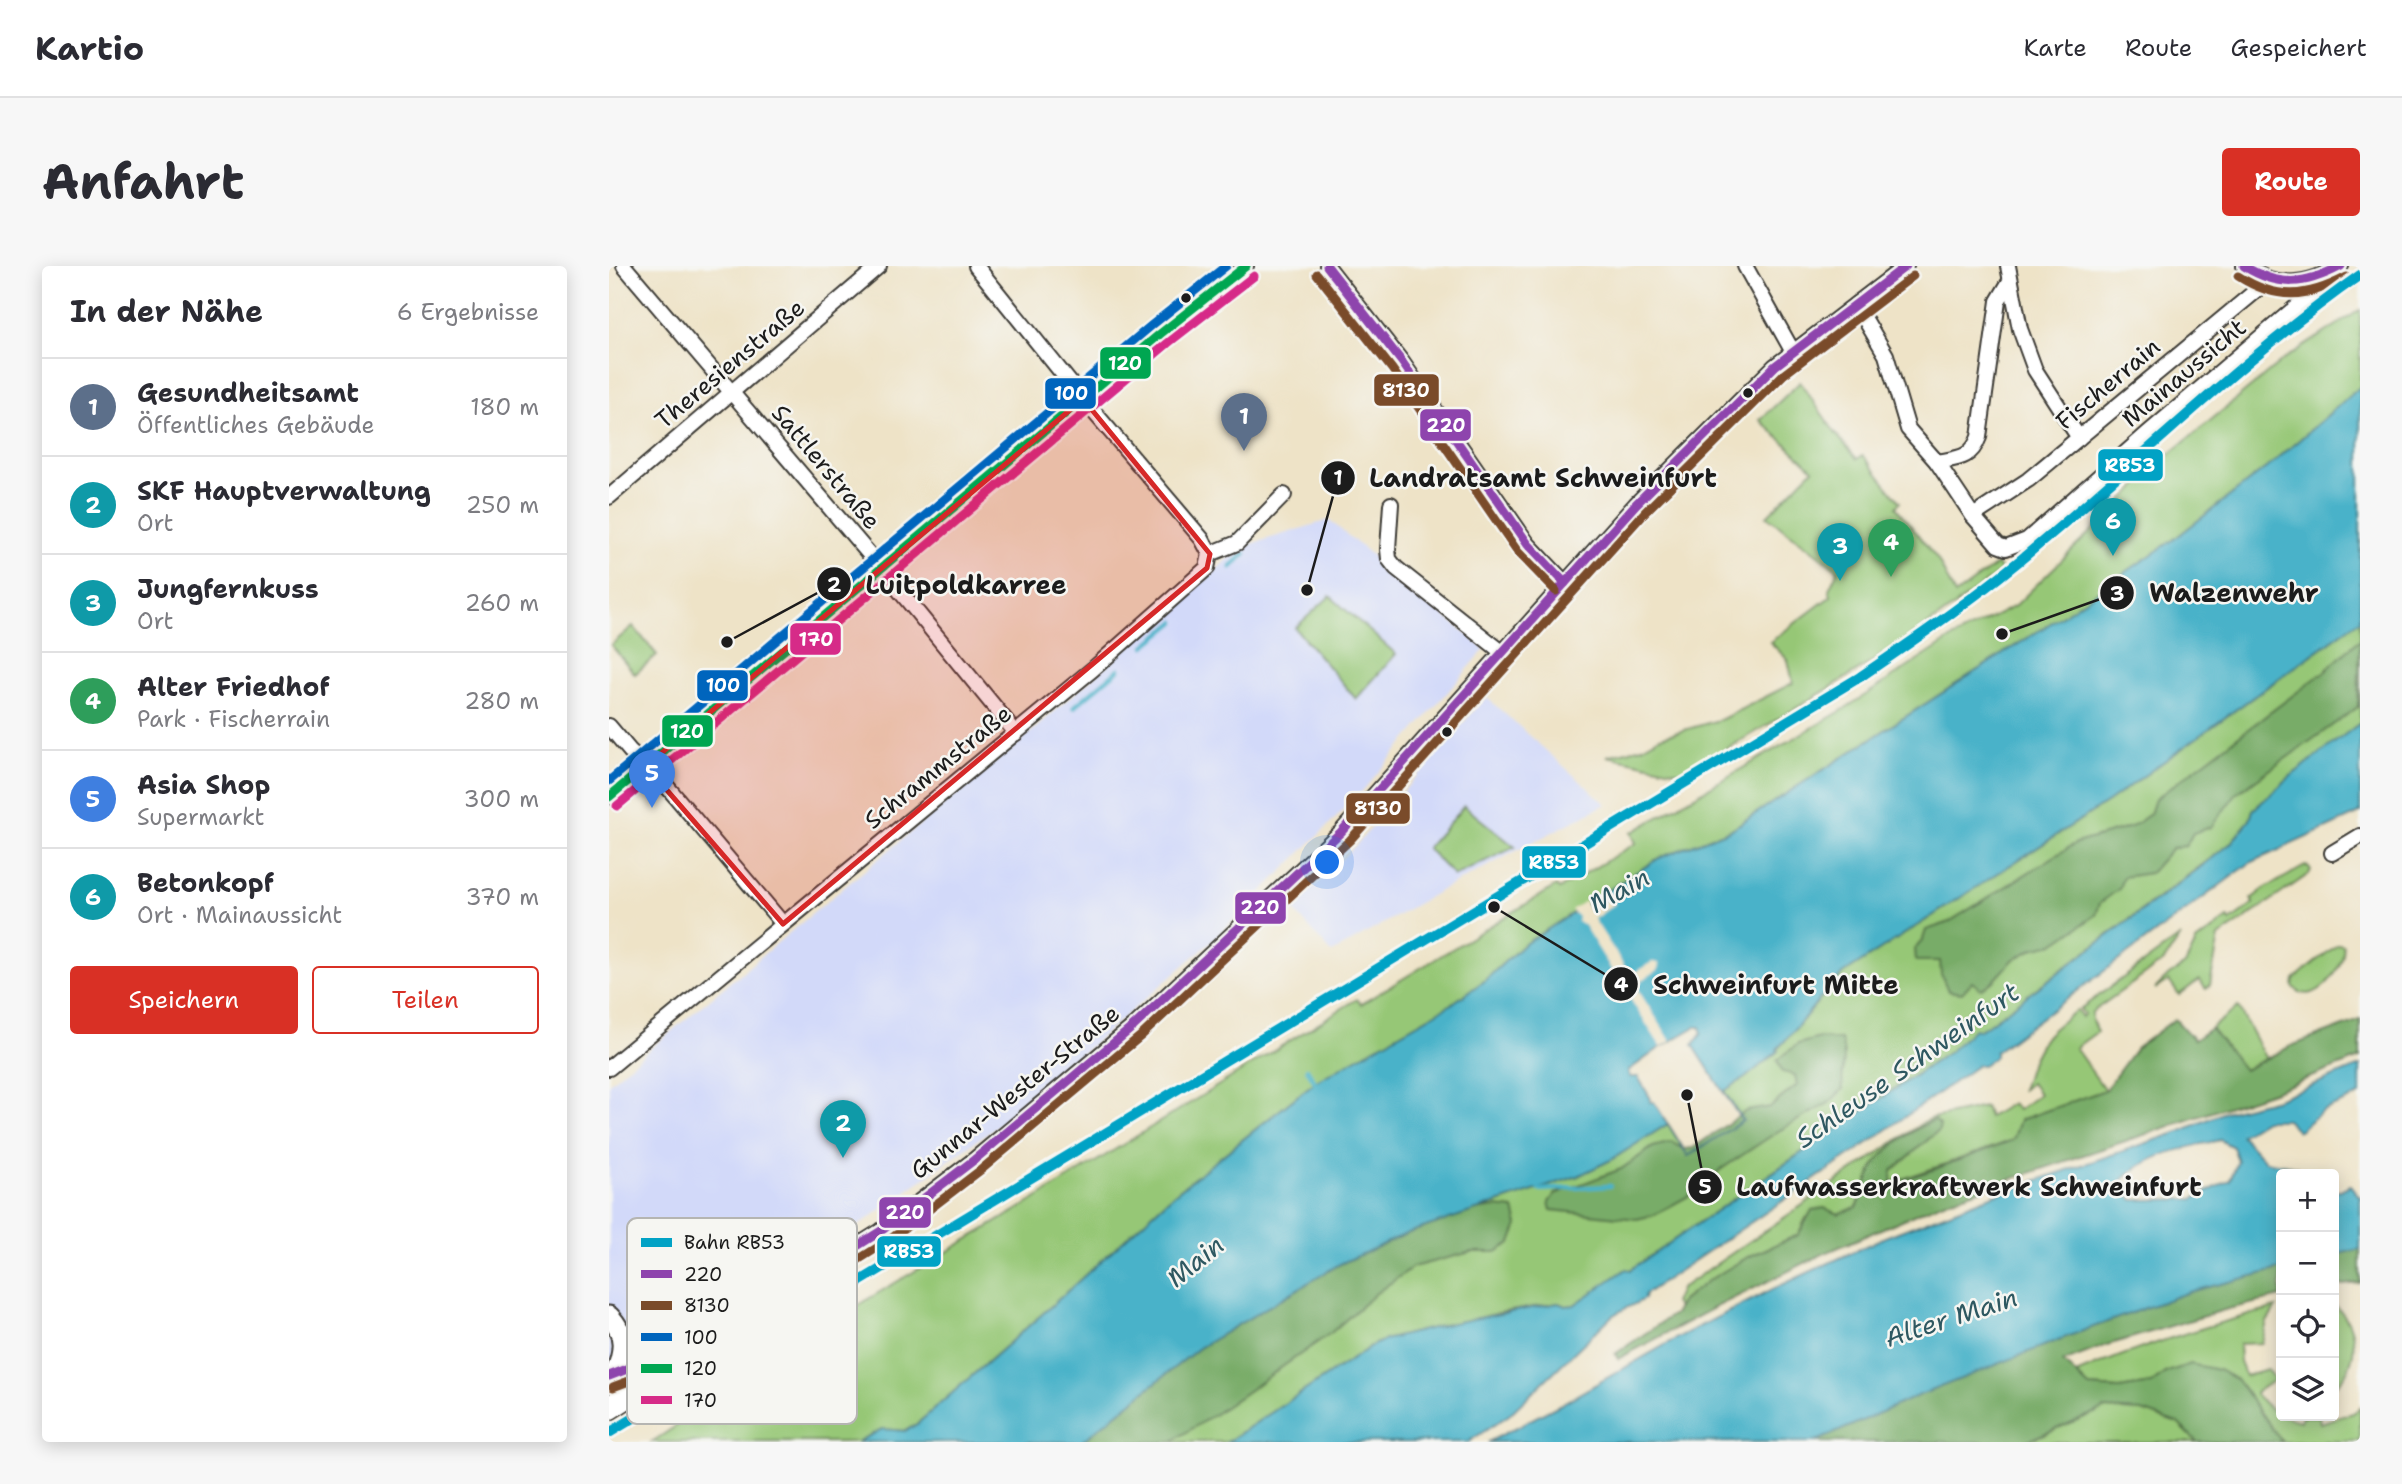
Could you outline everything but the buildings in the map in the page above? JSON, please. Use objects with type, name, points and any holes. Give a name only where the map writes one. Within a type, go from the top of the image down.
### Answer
[{"type":"main road","points":[[609,1408],[627,1395]]},
{"type":"street","name":"Sattlerstraße","points":[[624,266],[881,568],[1016,733]]},
{"type":"street","name":"Theresienstraße","points":[[609,496],[879,266]]},
{"type":"street","points":[[976,266],[1083,399],[1202,538],[1210,554],[1237,543],[1284,495]]},
{"type":"street","points":[[609,797],[1160,334],[1246,266]]},
{"type":"street","points":[[1327,266],[1402,362],[1528,544],[1565,583]]},
{"type":"street","points":[[1745,266],[1793,352]]},
{"type":"street","name":"Gunnar-Wester-Straße","points":[[857,1246],[974,1160],[1135,1026],[1342,832],[1636,504],[1775,366],[1906,266]]},
{"type":"street","points":[[2244,266],[2262,278],[2288,282],[2320,278],[2341,266]]},
{"type":"street","points":[[1937,462],[1962,457],[1974,450],[1979,437],[1999,301],[2009,273]]},
{"type":"street","points":[[2009,273],[2019,328],[2035,370],[2079,438]]},
{"type":"street","name":"Fischerrain","points":[[1973,516],[2028,480],[2079,438],[2257,290],[2262,278]]},
{"type":"street","name":"Mainaussicht","points":[[1973,516],[1998,545],[2005,548],[2027,540],[2309,296],[2320,278]]},
{"type":"street","points":[[1857,304],[1886,355],[1908,429],[1937,462],[1973,516]]},
{"type":"street","points":[[1391,504],[1389,559],[1396,568],[1503,652]]},
{"type":"street","name":"Schrammstraße","points":[[609,1068],[1093,669],[1207,568],[1210,554]]},
{"type":"street","points":[[609,726],[629,751],[659,777],[783,925]]},
{"type":"street","points":[[2332,853],[2360,836]]},
{"type":"street","points":[[612,1375],[622,1357],[623,1342],[614,1323]]},
{"type":"highlighted area","points":[[1083,399],[1210,554],[1207,568],[783,924],[646,766]]},
{"type":"shaded area","points":[[1329,520],[1485,649],[1358,796],[1213,940],[1009,1117],[857,1227],[857,1218],[627,1218],[627,1356],[609,1362],[609,1083],[1030,733],[1242,547]]},
{"type":"shaded area","points":[[1486,697],[1606,804],[1438,892],[1332,953],[1292,908],[1356,845]]},
{"type":"green space","points":[[2360,310],[2360,387],[2275,461],[2173,540],[2060,617],[1730,830],[1659,858],[1523,945],[1484,981],[1450,1005],[1315,1082],[1173,1195],[917,1424],[905,1431],[882,1429],[857,1442],[652,1442],[679,1424],[857,1424],[857,1306],[1042,1195],[1357,999],[1361,1004],[1556,886],[1559,889],[1636,843],[1631,833],[1841,711],[1952,638],[2015,606],[2171,453],[2287,357]]},
{"type":"green space","points":[[1800,382],[1836,434],[1857,459],[1863,455],[1900,502],[1896,507],[1938,560],[1955,595],[1997,564],[2001,571],[1887,652],[1686,773],[1607,756],[1642,747],[1660,737],[1722,719],[1793,683],[1788,660],[1770,642],[1831,596],[1829,589],[1838,570],[1767,516],[1813,469],[1760,420]]},
{"type":"green space","points":[[1330,596],[1396,654],[1356,699],[1295,628]]},
{"type":"green space","points":[[2360,620],[2360,723],[2291,776],[2253,810],[2250,820],[2230,844],[1985,1027],[1630,1270],[1626,1270],[1574,1305],[1558,1303],[1504,1312],[1375,1344],[1227,1442],[1081,1442],[1408,1233],[1578,1176],[1668,1124],[1688,1156],[1743,1121],[1724,1091],[1778,1051],[1843,974],[2109,801]]},
{"type":"green space","points":[[633,626],[657,655],[635,674],[611,645]]},
{"type":"green space","points":[[2360,639],[2358,707],[2236,794],[2211,827],[2193,833],[2186,846],[2172,848],[2150,873],[2123,877],[2119,889],[2100,903],[2096,915],[2054,944],[2035,948],[2014,959],[1994,981],[1981,989],[1972,982],[1962,993],[1948,991],[1941,974],[1940,961],[1916,961],[1915,949],[1926,930],[1947,923],[2076,843],[2131,827],[2150,814],[2155,799],[2324,672]]},
{"type":"green space","points":[[1464,806],[1515,847],[1454,876],[1427,848]]},
{"type":"green space","points":[[2305,866],[2311,870],[2309,874],[2219,937],[2210,985],[2206,989],[2199,980],[2179,995],[2169,981],[2155,989],[2169,975],[2185,965],[2196,942],[2228,918],[2230,921],[2254,904],[2251,899],[2264,889]]},
{"type":"green space","points":[[2181,936],[2164,961],[2092,1012],[2097,1032],[2075,1048],[2105,1090],[2020,1120],[2014,1140],[1891,1183],[1892,1171],[1939,1130],[1874,1165],[1857,1207],[1839,1214],[1824,1208],[1806,1218],[1798,1235],[1748,1257],[1682,1301],[1678,1309],[1674,1303],[1680,1289],[1924,1122],[1985,1107],[1989,1117],[2012,1103],[2018,1110],[2039,1094],[2031,1083],[2021,1091],[2035,1054],[2049,1033],[2077,1010],[2082,1017],[2084,1014],[2080,1009]]},
{"type":"green space","points":[[2338,944],[2343,945],[2343,954],[2327,984],[2309,994],[2301,993],[2293,986],[2294,979]]},
{"type":"green space","points":[[2238,1007],[2266,1059],[2243,1070],[2211,1028]]},
{"type":"green space","points":[[2175,1019],[2194,1040],[2211,1028],[2244,1070],[2291,1046],[2360,1020],[2360,1058],[2272,1092],[1946,1201],[1823,1254],[1618,1359],[1615,1354],[1675,1313],[1682,1301],[1709,1280],[1748,1257],[1798,1235],[1812,1210],[1824,1208],[1839,1214],[1857,1207],[1879,1160],[1901,1139],[1920,1127],[1935,1120],[1940,1125],[1939,1130],[1892,1171],[1892,1183],[2013,1140],[2020,1120],[2105,1090],[2136,1048]]},
{"type":"green space","points":[[1819,1038],[1841,1040],[1844,1053],[1843,1089],[1829,1103],[1780,1130],[1720,1170],[1696,1192],[1654,1215],[1637,1219],[1551,1210],[1549,1202],[1555,1194],[1621,1169],[1653,1147],[1672,1142],[1684,1149],[1693,1148],[1746,1111],[1770,1107],[1797,1085],[1795,1075],[1782,1072],[1777,1060],[1798,1044]]},
{"type":"green space","points":[[1496,1207],[1514,1209],[1518,1225],[1511,1243],[1496,1252],[1471,1252],[1413,1267],[1375,1294],[1332,1332],[1171,1442],[1081,1442],[1199,1348],[1340,1264],[1408,1233],[1475,1210]]},
{"type":"green space","points":[[2360,1236],[2360,1283],[2339,1285],[2339,1245]]},
{"type":"green space","points":[[2276,1262],[2276,1298],[2228,1309],[2107,1345],[2063,1362],[2089,1387],[2119,1389],[2151,1384],[2165,1373],[2190,1364],[2219,1370],[2237,1380],[2282,1442],[2197,1442],[2178,1423],[2142,1411],[2104,1409],[2024,1442],[1796,1442],[1981,1359]]},
{"type":"green space","points":[[2276,1308],[2267,1322],[2262,1343],[2239,1344],[2240,1361],[2245,1376],[2267,1369],[2274,1380],[2255,1393],[2276,1412],[2276,1421],[2339,1421],[2339,1417],[2360,1408],[2360,1441],[2282,1442],[2261,1415],[2165,1373],[2151,1384],[2119,1389],[2089,1387],[2076,1374],[2125,1354]]},
{"type":"green space","points":[[2339,1309],[2349,1323],[2353,1345],[2349,1368],[2339,1382]]},
{"type":"green space","points":[[2104,1409],[2142,1411],[2178,1423],[2197,1442],[2024,1442]]},
{"type":"water","name":"Main","points":[[2360,387],[2360,620],[2109,801],[1843,974],[1778,1051],[1724,1091],[1743,1121],[1688,1156],[1742,1121],[1693,1045],[1702,1033],[1700,1027],[1695,1027],[1628,1071],[1630,1077],[1638,1077],[1651,1099],[1650,1102],[1654,1102],[1668,1124],[1611,1160],[1578,1176],[1408,1233],[1340,1264],[1199,1348],[1081,1442],[857,1442],[882,1429],[905,1431],[917,1424],[1173,1195],[1315,1082],[1450,1005],[1484,981],[1523,945],[1659,858],[1730,830],[2060,617],[2173,540],[2275,461]]},
{"type":"water","points":[[2360,723],[2360,813],[2250,863],[1995,1052],[1995,1057],[1983,1065],[1978,1065],[1645,1294],[1644,1299],[1612,1316],[1509,1415],[1468,1442],[1227,1442],[1375,1344],[1452,1323],[1558,1303],[1574,1305],[1626,1269],[1630,1270],[1949,1052],[1974,1029],[1985,1027],[2198,869],[2230,844],[2250,820],[2253,810],[2291,776]]},
{"type":"water","name":"Alter Main","points":[[2360,1066],[2360,1095],[2322,1111],[2298,1131],[2286,1120],[2265,1120],[2241,1135],[2265,1161],[2298,1167],[2276,1169],[2276,1270],[2189,1292],[2069,1336],[1915,1397],[1815,1442],[1488,1442],[1679,1337],[1773,1289],[1885,1237],[1991,1196],[2179,1132],[2225,1112],[2277,1099]],"holes":[[[2220,1140],[2233,1147],[2238,1161],[2230,1180],[2193,1199],[2133,1200],[2119,1184],[2152,1159]]]},
{"type":"water","points":[[2350,1185],[2360,1197],[2360,1249],[2339,1254],[2339,1232],[2339,1190]]},
{"type":"pier","points":[[1610,897],[1615,904],[1594,919],[1630,975],[1652,962],[1659,963],[1658,970],[1635,985],[1671,1041],[1661,1047],[1625,991],[1617,996],[1612,988],[1619,982],[1583,924],[1577,922],[1578,917],[1571,910],[1585,901],[1589,911]]},
{"type":"waterway","points":[[1231,567],[1245,554]]},
{"type":"waterway","points":[[1145,646],[1175,622]]},
{"type":"waterway","points":[[1074,707],[1119,669]]},
{"type":"waterway","points":[[1307,1069],[1315,1082]]},
{"type":"waterway","points":[[1539,1190],[1610,1186]]},
{"type":"rail line","name":"RB53","points":[[857,1283],[1860,677],[1999,577],[2277,338],[2360,275]]},
{"type":"rail line","name":"RB53","points":[[609,1433],[627,1422]]},
{"type":"transit line","name":"100","points":[[609,781],[1152,325],[1226,266]]},
{"type":"transit line","name":"120","points":[[609,797],[1160,334],[1246,266]]},
{"type":"transit line","name":"220","points":[[1327,266],[1402,362],[1528,544],[1565,583]]},
{"type":"transit line","name":"220","points":[[857,1246],[974,1160],[1134,1026],[1341,832],[1636,504],[1775,366],[1906,266]]},
{"type":"transit line","name":"220","points":[[2244,266],[2281,281],[2304,280],[2341,266]]},
{"type":"transit line","name":"8130","points":[[1317,274],[1392,369],[1518,552],[1556,591]]},
{"type":"transit line","name":"170","points":[[617,806],[1168,343],[1254,276]]},
{"type":"transit line","name":"8130","points":[[857,1260],[888,1241],[982,1169],[1142,1035],[1350,840],[1645,512],[1783,375],[1913,276]]},
{"type":"transit line","name":"8130","points":[[2238,276],[2266,290],[2292,294],[2319,289],[2347,277]]},
{"type":"transit line","name":"220","points":[[609,1376],[627,1369]]},
{"type":"transit line","name":"8130","points":[[613,1387],[627,1382]]},
{"type":"place","name":"Gesundheitsamt","points":[[1244,451]]},
{"type":"place","name":"Betonkopf","points":[[2113,556]]},
{"type":"place","name":"Alter Friedhof","points":[[1891,577]]},
{"type":"place","name":"Jungfernkuss","points":[[1840,581]]},
{"type":"place","name":"Landratsamt Schweinfurt","points":[[1307,590]]},
{"type":"place","name":"Walzenwehr","points":[[2002,634]]},
{"type":"place","name":"Luitpoldkarree","points":[[727,642]]},
{"type":"place","name":"Asia Shop","points":[[652,808]]},
{"type":"place","name":"Schweinfurt Mitte","points":[[1494,907]]},
{"type":"place","name":"Laufwasserkraftwerk Schweinfurt","points":[[1687,1095]]},
{"type":"place","name":"SKF Hauptverwaltung","points":[[843,1158]]},
{"type":"water label","name":"Schleuse Schweinfurt","points":[[1907,1065]]}]
